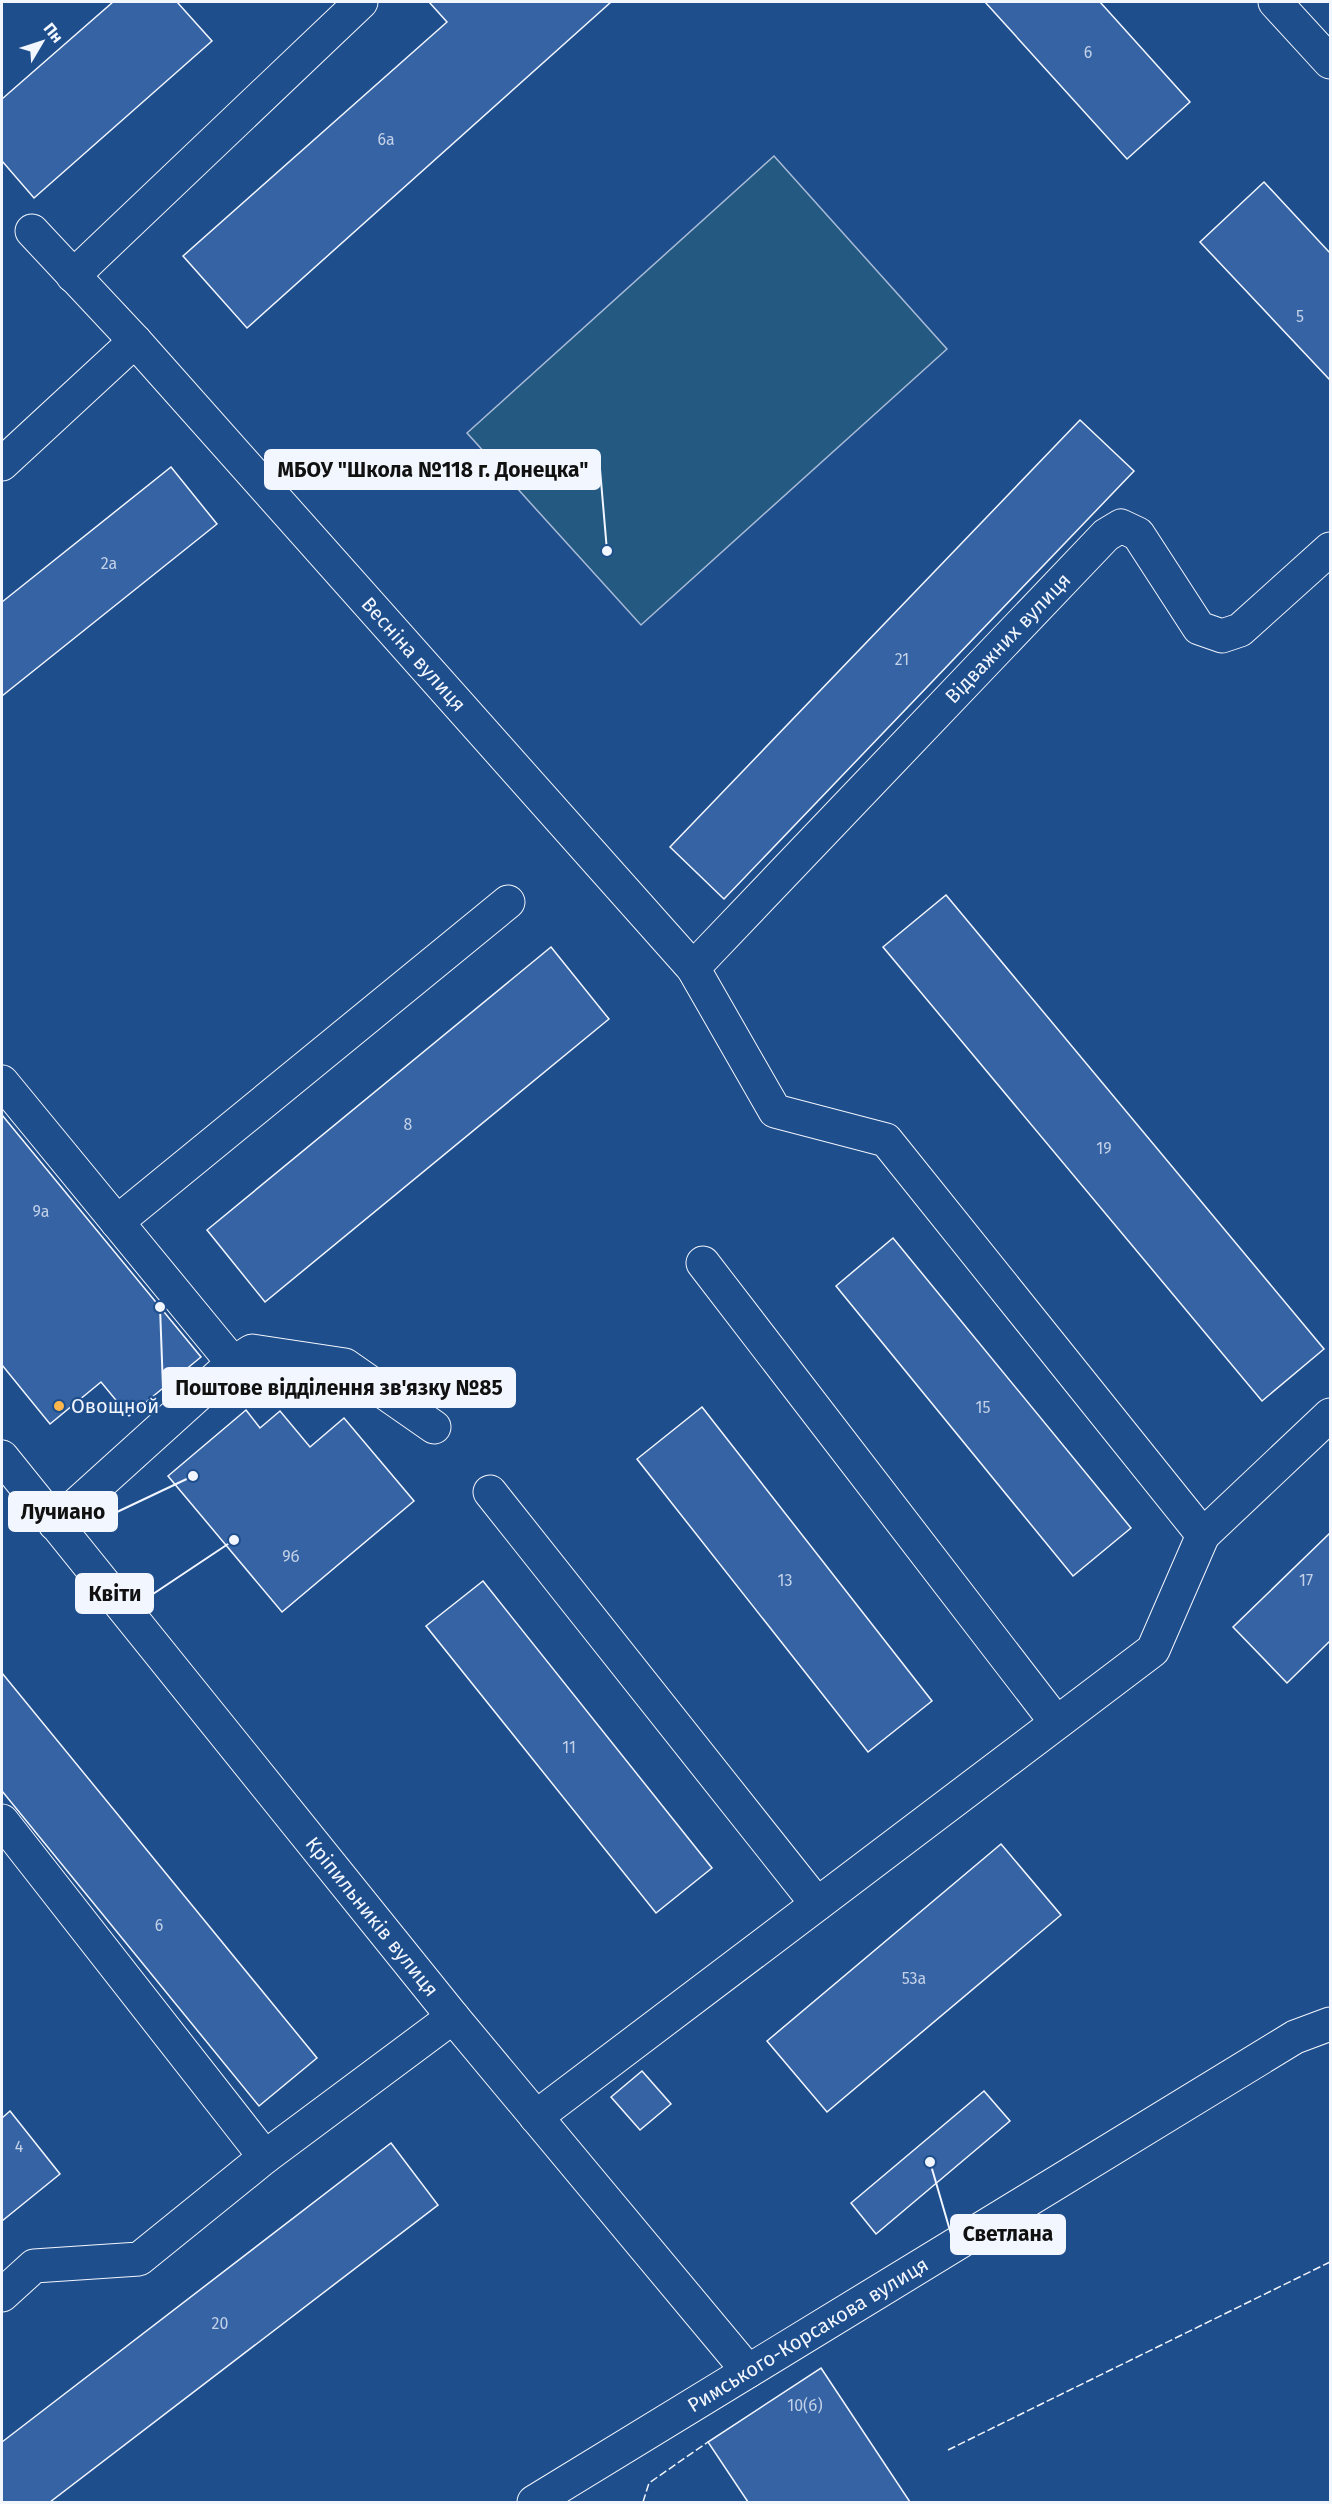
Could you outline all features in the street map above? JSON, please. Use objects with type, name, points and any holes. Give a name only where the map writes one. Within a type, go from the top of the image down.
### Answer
[{"type":"street","points":[[73,276],[361,2]]},
{"type":"street","points":[[1275,2],[1330,62]]},
{"type":"street","name":"Весніна вулиця","points":[[32,231],[135,341],[693,968],[775,1111],[886,1140],[1203,1535]]},
{"type":"street","points":[[2,464],[135,341]]},
{"type":"street","name":"Відважних вулиця","points":[[693,968],[1106,535],[1121,526],[1138,534],[1199,628],[1222,636],[1240,630],[1330,549]]},
{"type":"street","points":[[117,1222],[508,902]]},
{"type":"street","points":[[2,1082],[233,1363]]},
{"type":"street","points":[[703,1263],[1056,1722]]},
{"type":"street","points":[[55,1524],[233,1363],[252,1351],[345,1365],[434,1426]]},
{"type":"street","points":[[536,2117],[1153,1650],[1203,1535],[1330,1415]]},
{"type":"street","name":"Кріпильників вулиця","points":[[4,1466],[55,1524],[453,2017],[747,2371]]},
{"type":"street","points":[[490,1492],[817,1904]]},
{"type":"street","points":[[2,1821],[265,2157]]},
{"type":"street","points":[[2,2295],[34,2266],[140,2259],[265,2157],[453,2017]]},
{"type":"street","name":"Римського-Корсакова вулиця","points":[[534,2502],[1295,2037],[1330,2024]]},
{"type":"shaded area","points":[[774,156],[947,349],[641,625],[467,433]]},
{"type":"building","points":[[113,2],[177,2],[212,41],[34,198],[2,161],[2,99]]},
{"type":"building","points":[[429,2],[611,2],[247,328],[183,256],[447,22]]},
{"type":"building","points":[[985,2],[1100,2],[1190,102],[1127,159]]},
{"type":"building","points":[[1264,182],[1330,253],[1330,380],[1200,242]]},
{"type":"building","points":[[1080,420],[1134,471],[724,899],[670,847]]},
{"type":"building","points":[[171,467],[217,524],[2,696],[2,602]]},
{"type":"building","points":[[946,895],[1324,1349],[1262,1401],[883,947]]},
{"type":"building","points":[[551,947],[609,1019],[265,1302],[207,1230]]},
{"type":"building","points":[[2,1115],[201,1357],[129,1416],[101,1382],[50,1424],[2,1365]]},
{"type":"building","points":[[893,1238],[1131,1528],[1073,1576],[836,1286]]},
{"type":"building","points":[[702,1407],[932,1701],[868,1752],[637,1459]]},
{"type":"building","points":[[246,1410],[260,1428],[280,1411],[310,1447],[344,1418],[414,1501],[282,1612],[168,1476]]},
{"type":"building","points":[[1330,1533],[1330,1641],[1287,1683],[1233,1627]]},
{"type":"building","points":[[483,1581],[712,1868],[656,1913],[426,1626]]},
{"type":"building","points":[[2,1673],[317,2058],[259,2106],[2,1791]]},
{"type":"building","points":[[1001,1844],[1061,1915],[827,2112],[767,2041]]},
{"type":"building","points":[[642,2071],[671,2104],[640,2130],[611,2097]]},
{"type":"building","points":[[984,2091],[1010,2121],[876,2234],[851,2203]]},
{"type":"building","points":[[10,2111],[60,2174],[2,2221],[2,2118]]},
{"type":"building","points":[[391,2143],[438,2205],[50,2502],[2,2502],[2,2442]]},
{"type":"building","points":[[821,2368],[910,2502],[748,2502],[708,2442]]},
{"type":"fence","points":[[948,2450],[1330,2262]]},
{"type":"fence","points":[[643,2502],[649,2483],[708,2442]]},
{"type":"place","name":"МБОУ \"Школа №118 г. Донецка\"","points":[[607,551]]},
{"type":"place","name":"Поштове відділення зв'язку №85","points":[[160,1307]]},
{"type":"place","name":"Овощной","points":[[59,1406]]},
{"type":"place","name":"Лучиано","points":[[193,1476]]},
{"type":"place","name":"Квіти","points":[[234,1540]]},
{"type":"place","name":"Светлана","points":[[930,2162]]}]
